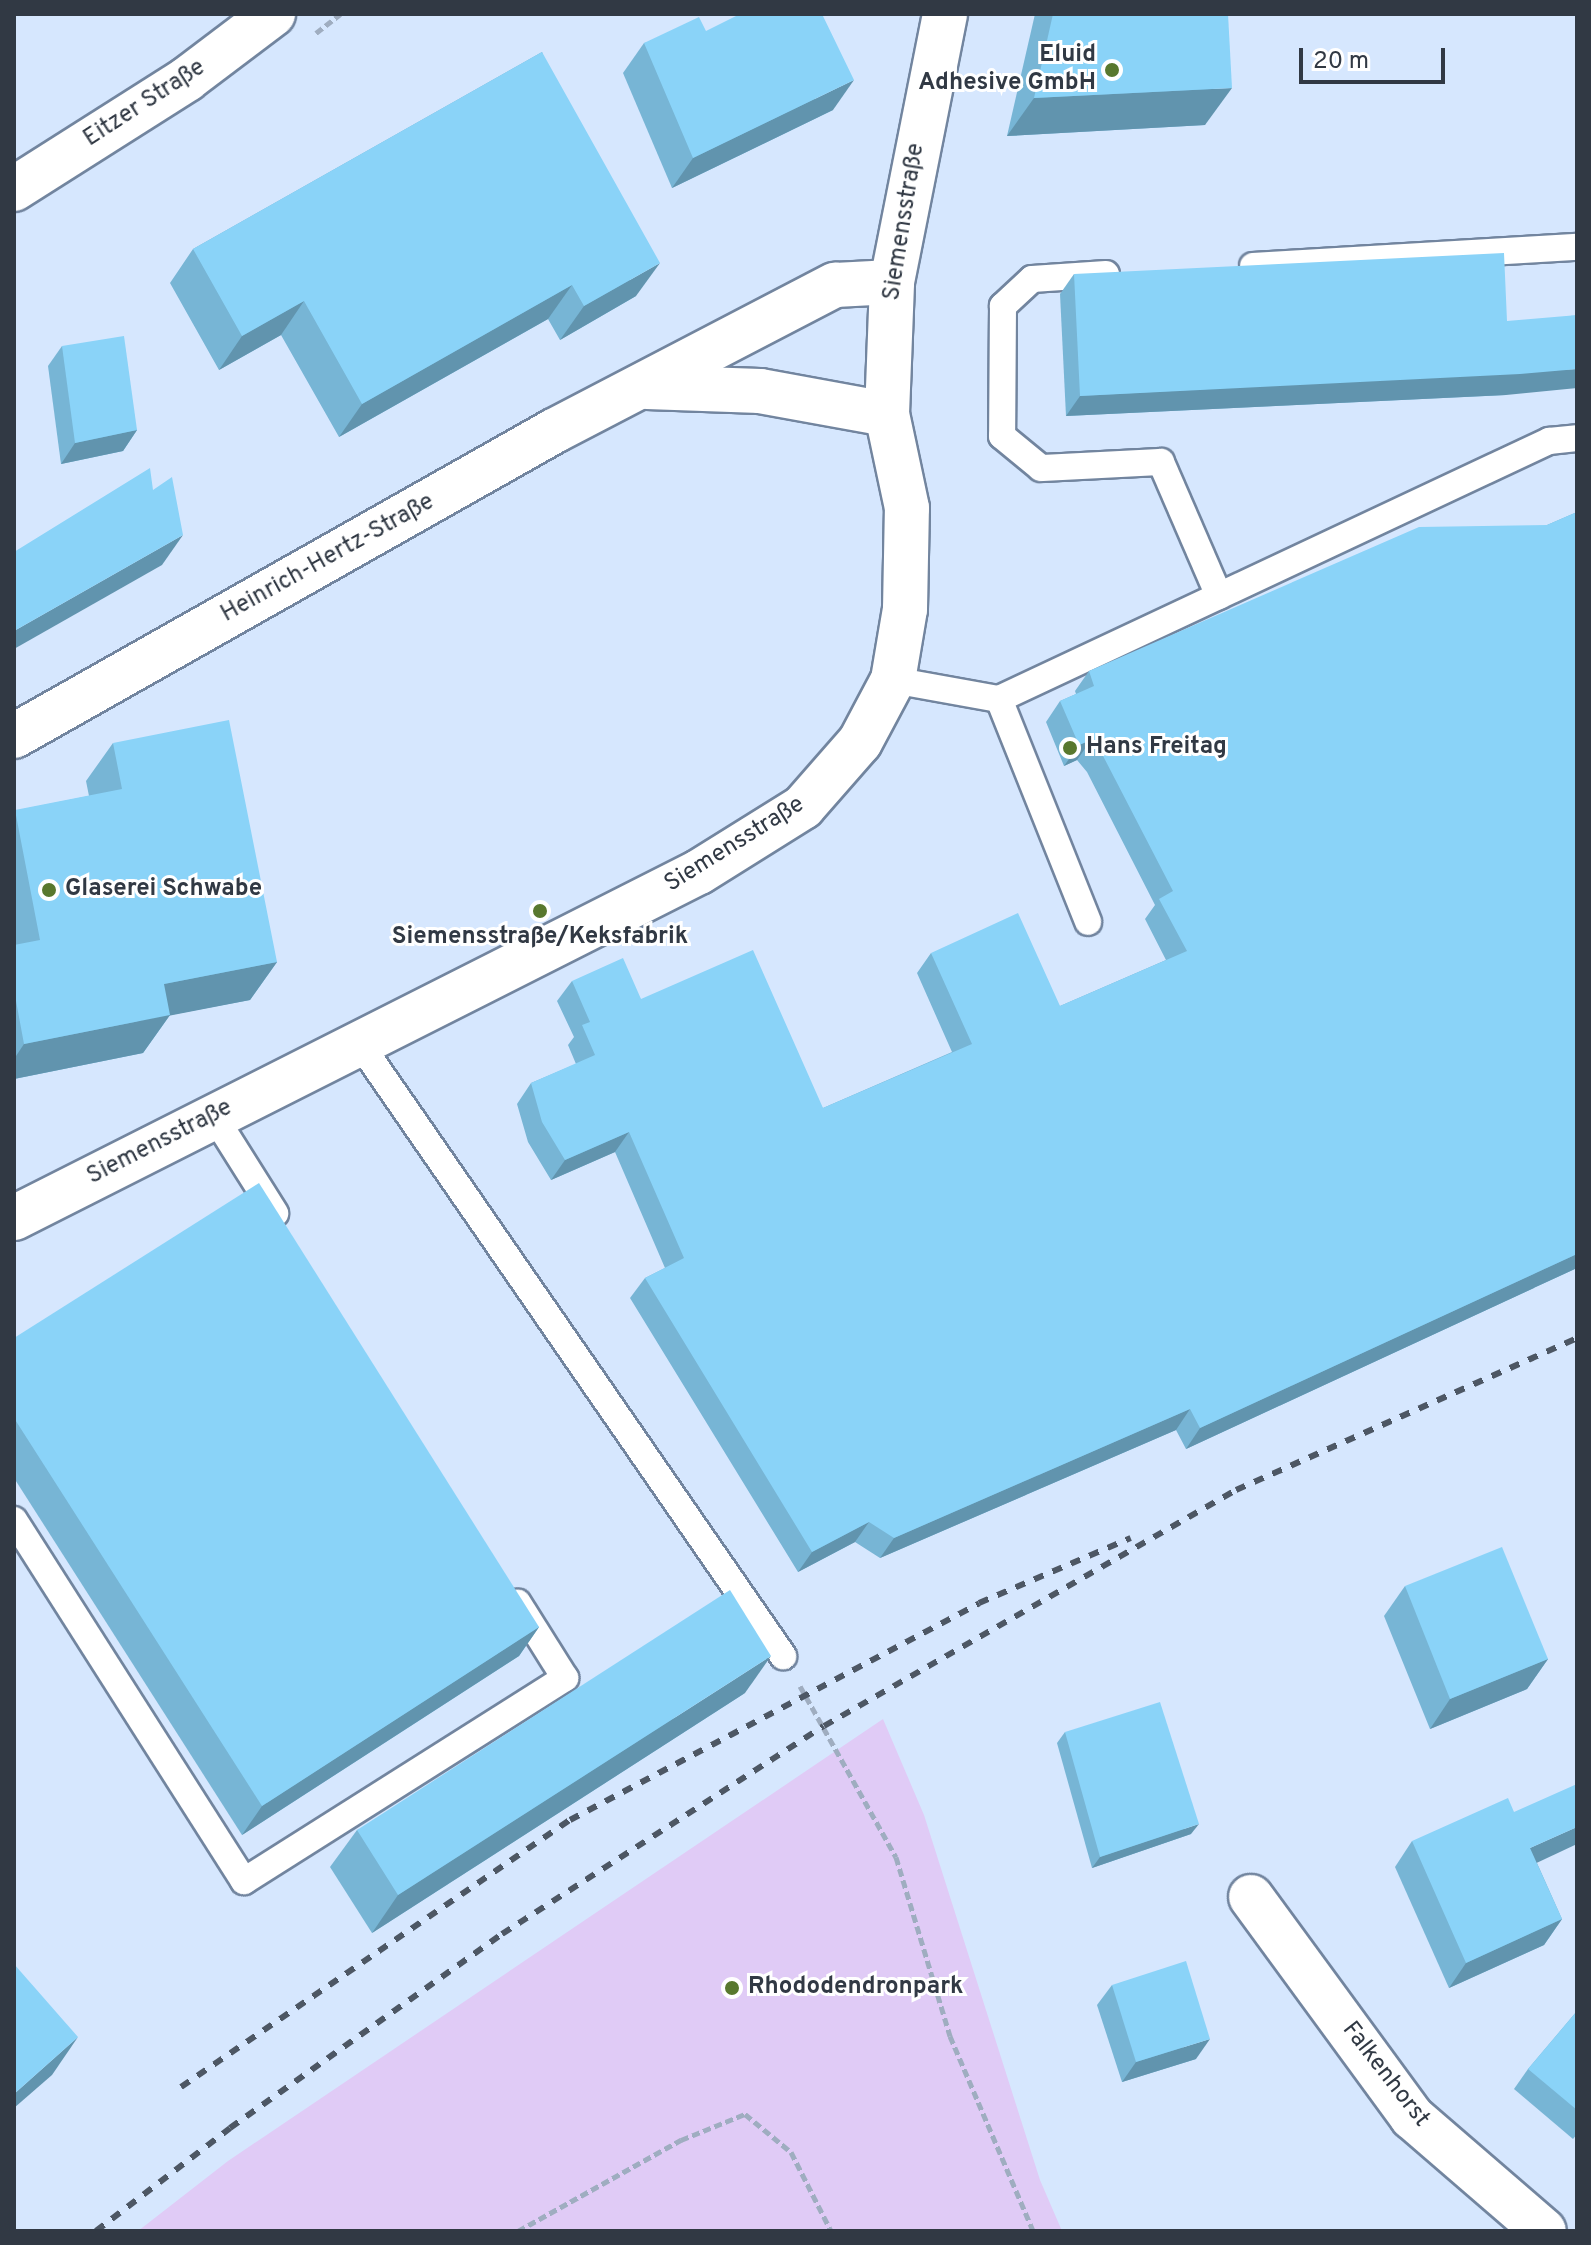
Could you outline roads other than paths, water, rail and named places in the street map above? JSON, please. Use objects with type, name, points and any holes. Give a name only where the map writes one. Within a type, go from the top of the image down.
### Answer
[{"type":"street","name":"Eitzer Straße","points":[[14,189],[187,79],[273,14]]},
{"type":"street","name":"Siemensstraße","points":[[14,1218],[358,1041],[699,872],[803,807],[860,742],[893,680],[905,609],[907,508],[887,414],[892,282],[945,14]]},
{"type":"street","name":"Heinrich-Hertz-Straße","points":[[14,736],[554,431],[645,387],[835,285],[892,282]]},
{"type":"street","name":"Heinrich-Hertz-Straße","points":[[645,387],[760,391],[887,414]]},
{"type":"street","name":"Falkenhorst","points":[[1251,1897],[1412,2117],[1544,2231]]},
{"type":"lane","points":[[1219,268],[1577,247]]},
{"type":"lane","points":[[1125,273],[1032,279],[1003,306],[1002,436],[1041,468],[1161,462],[1219,596]]},
{"type":"lane","points":[[893,680],[999,699],[1549,441],[1577,438]]},
{"type":"lane","points":[[999,699],[1088,922]]},
{"type":"lane","points":[[358,1041],[783,1656]]},
{"type":"lane","points":[[214,1116],[289,1236]]},
{"type":"lane","points":[[14,1520],[244,1881],[565,1678],[506,1584]]},
{"type":"railway","points":[[96,2231],[230,2128],[502,1934],[824,1726],[1236,1490],[1577,1338]]},
{"type":"railway","points":[[181,2087],[570,1820],[979,1603],[1131,1538]]},
{"type":"place","name":"Eluid Adhesive GmbH","points":[[1112,70]]},
{"type":"place","name":"Hans Freitag","points":[[1070,748]]},
{"type":"place","name":"Glaserei Schwabe","points":[[49,890]]},
{"type":"place","name":"Siemensstraße/Keksfabrik","points":[[540,911]]},
{"type":"place","name":"Rhododendronpark","points":[[732,1988]]}]
